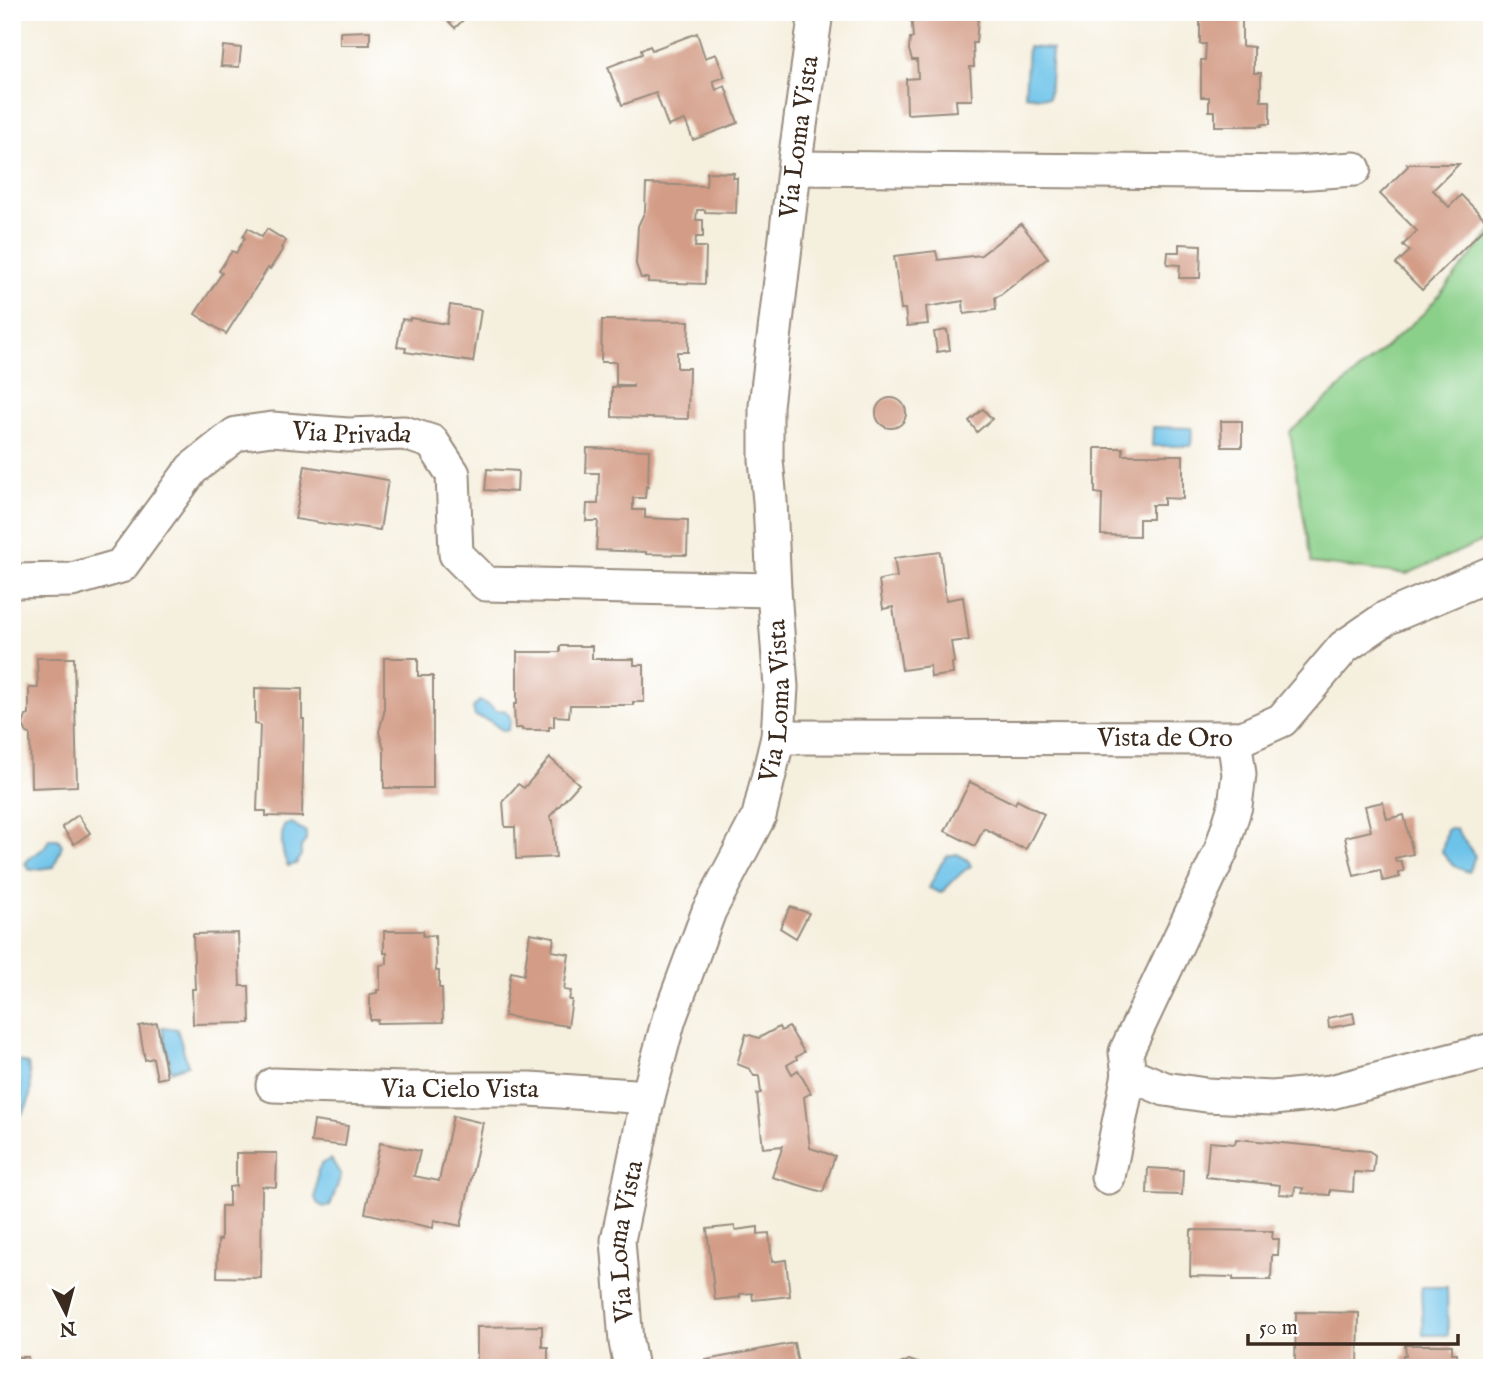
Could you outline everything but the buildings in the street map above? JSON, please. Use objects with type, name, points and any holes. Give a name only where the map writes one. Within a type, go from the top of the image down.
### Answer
[{"type":"street","name":"Via Loma Vista","points":[[631,1368],[625,1342],[618,1240],[648,1097],[669,1019],[709,911],[759,816],[778,737],[781,687],[766,460],[766,406],[816,12]]},
{"type":"street","points":[[795,167],[1282,173],[1354,169]]},
{"type":"street","name":"Via Privada","points":[[12,581],[72,580],[121,566],[192,469],[236,434],[272,429],[348,435],[404,433],[432,442],[453,474],[456,554],[486,584],[774,590]]},
{"type":"street","points":[[1234,738],[1242,738],[1282,719],[1344,647],[1386,618],[1492,573]]},
{"type":"street","name":"Vista de Oro","points":[[778,737],[1234,738],[1239,774],[1235,806],[1221,850],[1126,1052],[1129,1074],[1108,1177]]},
{"type":"street","points":[[1129,1074],[1165,1089],[1206,1095],[1273,1098],[1331,1092],[1492,1049]]},
{"type":"street","name":"Via Cielo Vista","points":[[273,1086],[530,1089],[648,1097]]},
{"type":"green space","points":[[1492,231],[1492,537],[1407,574],[1311,563],[1290,432],[1425,312]]},
{"type":"water","points":[[1028,47],[1052,49],[1049,98],[1025,95]]},
{"type":"water","points":[[1153,427],[1192,428],[1191,446],[1152,446]]},
{"type":"water","points":[[479,701],[497,711],[507,712],[510,719],[508,730],[502,730],[490,721],[475,716],[473,708]]},
{"type":"water","points":[[292,823],[306,832],[306,840],[296,864],[288,866],[283,852],[282,836],[284,825]]},
{"type":"water","points":[[1447,829],[1456,829],[1475,856],[1469,872],[1453,865],[1442,852]]},
{"type":"water","points":[[49,839],[58,839],[62,845],[54,867],[30,870],[25,864],[44,848]]},
{"type":"water","points":[[957,854],[968,860],[971,866],[941,893],[929,888],[947,856]]},
{"type":"water","points":[[162,1027],[177,1029],[188,1065],[171,1071]]},
{"type":"water","points":[[20,1061],[28,1064],[31,1086],[27,1106],[18,1118],[12,1115],[12,1063]]},
{"type":"water","points":[[331,1159],[341,1175],[330,1206],[324,1207],[318,1204],[315,1198],[318,1170]]},
{"type":"water","points":[[1421,1287],[1447,1287],[1448,1335],[1423,1335]]}]
